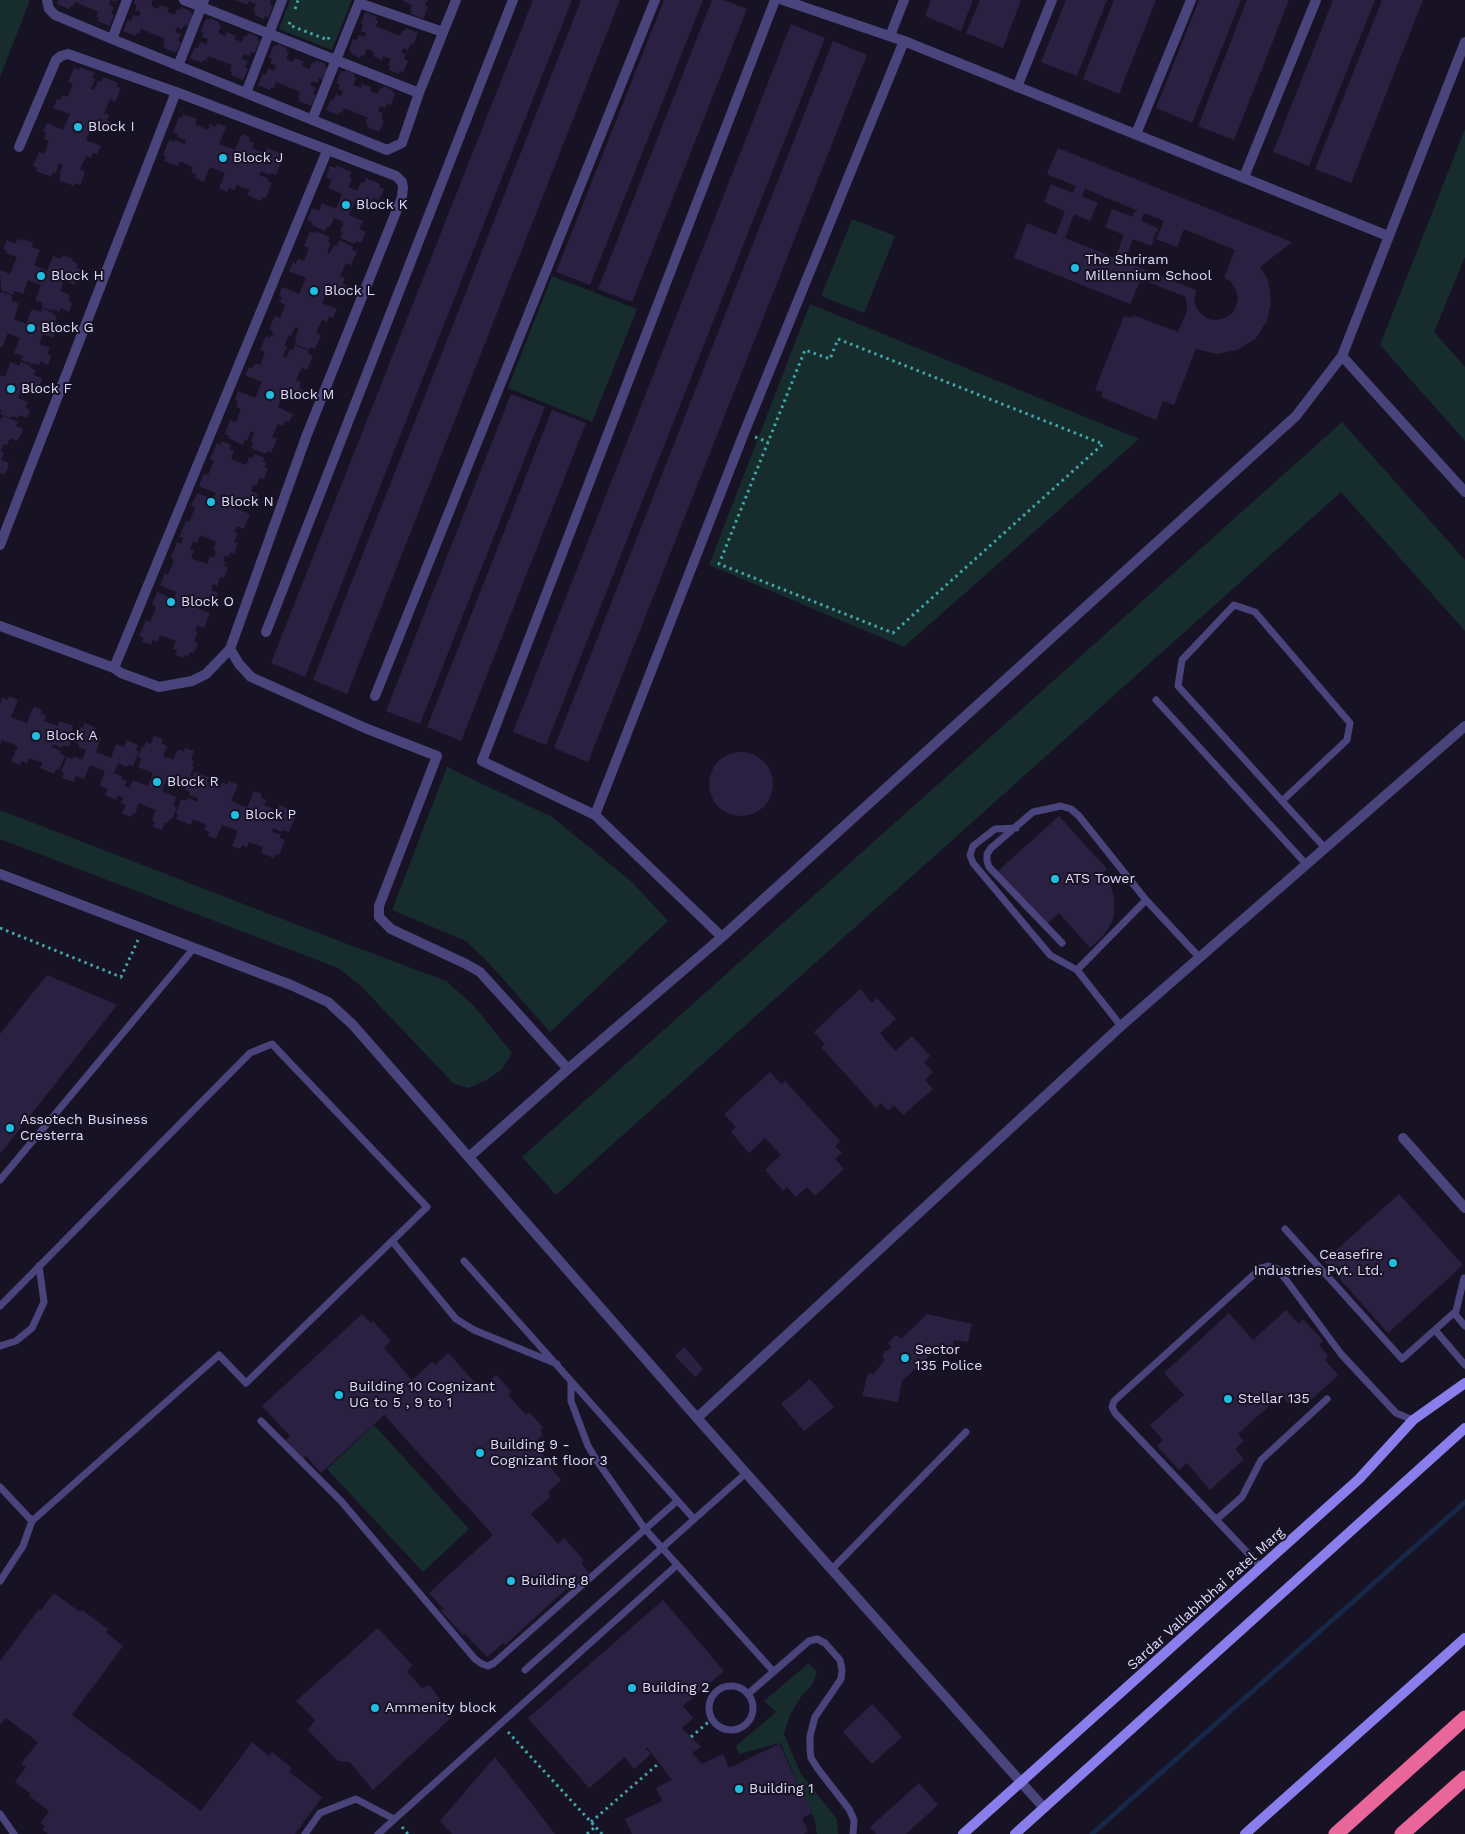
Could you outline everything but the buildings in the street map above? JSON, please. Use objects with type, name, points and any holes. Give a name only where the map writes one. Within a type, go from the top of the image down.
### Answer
[{"type":"highway","points":[[1336,1834],[1465,1718]]},
{"type":"highway","points":[[1402,1834],[1465,1778]]},
{"type":"street","points":[[47,0],[49,9],[55,15],[386,150],[402,143],[418,93],[456,0]]},
{"type":"street","points":[[112,39],[127,0]]},
{"type":"street","points":[[184,0],[203,3],[269,34],[418,93]]},
{"type":"street","points":[[246,93],[282,0]]},
{"type":"street","points":[[266,632],[513,0]]},
{"type":"street","points":[[375,696],[655,0]]},
{"type":"street","points":[[722,937],[595,815],[482,761],[775,0]]},
{"type":"street","points":[[783,0],[904,41],[1388,236]]},
{"type":"street","points":[[890,36],[904,0]]},
{"type":"street","points":[[1017,87],[1052,0]]},
{"type":"street","points":[[1136,134],[1191,0]]},
{"type":"street","points":[[1244,177],[1316,0]]},
{"type":"street","points":[[312,120],[360,2],[443,32]]},
{"type":"street","points":[[178,66],[203,3]]},
{"type":"street","points":[[595,815],[744,433],[904,41]]},
{"type":"street","points":[[469,1157],[722,937],[1296,416],[1342,356],[1465,42]]},
{"type":"street","points":[[0,626],[114,668],[121,673],[159,687],[192,681],[206,674],[230,649],[306,437],[402,197],[402,182],[396,176],[176,92],[68,54],[56,60],[19,146]]},
{"type":"street","points":[[0,545],[176,92]]},
{"type":"street","points":[[114,668],[327,151]]},
{"type":"street","points":[[1342,356],[1465,492]]},
{"type":"street","points":[[230,649],[238,664],[251,678],[365,728],[438,756],[379,906],[379,917],[391,929],[480,972],[568,1069]]},
{"type":"street","points":[[697,1418],[1122,1026],[1465,726]]},
{"type":"street","points":[[0,874],[290,985],[328,1002],[353,1025],[697,1418],[1044,1808]]},
{"type":"street","points":[[1403,1138],[1465,1208]]},
{"type":"street","name":"Sardar Vallabhbhai Patel Marg","points":[[962,1834],[1359,1479],[1412,1420],[1465,1384]]},
{"type":"street","points":[[1015,1834],[1465,1428]]},
{"type":"street","points":[[1245,1834],[1465,1638]]},
{"type":"lane","points":[[1282,801],[1347,740],[1350,723],[1255,612],[1234,605],[1182,660],[1178,686],[1282,801],[1325,848]]},
{"type":"lane","points":[[1156,700],[1306,864]]},
{"type":"lane","points":[[1062,943],[989,867],[987,861],[987,854],[991,848],[1033,812],[1061,806],[1071,809],[1079,816],[1146,900],[1200,957]]},
{"type":"lane","points":[[1016,828],[995,829],[973,846],[970,855],[973,863],[1050,954],[1077,970],[1122,1026]]},
{"type":"lane","points":[[1077,970],[1146,900]]},
{"type":"lane","points":[[0,1180],[194,948]]},
{"type":"lane","points":[[0,1306],[250,1053],[272,1044],[427,1208],[246,1383],[219,1355],[32,1522],[23,1546],[0,1582]]},
{"type":"lane","points":[[1285,1230],[1402,1359],[1456,1311],[1464,1278]]},
{"type":"lane","points":[[392,1241],[456,1319],[465,1325],[557,1364]]},
{"type":"lane","points":[[464,1261],[694,1519]]},
{"type":"lane","points":[[0,1346],[16,1341],[32,1328],[44,1302],[39,1266]]},
{"type":"lane","points":[[1261,1567],[1115,1413],[1112,1407],[1114,1401],[1261,1268],[1269,1266],[1278,1269],[1341,1354],[1396,1414],[1412,1420]]},
{"type":"lane","points":[[1454,1313],[1465,1326]]},
{"type":"lane","points":[[1435,1330],[1465,1365]]},
{"type":"lane","points":[[571,1381],[571,1401],[588,1446],[597,1461],[645,1529],[774,1672]]},
{"type":"lane","points":[[1217,1519],[1242,1497],[1261,1460],[1327,1399]]},
{"type":"lane","points":[[261,1420],[341,1501],[475,1659],[488,1666],[494,1663],[677,1501]]},
{"type":"lane","points":[[832,1569],[966,1432]]},
{"type":"lane","points":[[525,1670],[746,1473]]},
{"type":"lane","points":[[0,1487],[32,1522]]},
{"type":"lane","points":[[378,1834],[677,1565]]},
{"type":"lane","points":[[748,1694],[809,1641],[817,1639],[825,1644],[840,1660],[841,1679],[815,1717],[810,1736],[810,1749],[811,1758],[818,1769],[849,1809],[854,1820],[853,1834]]},
{"type":"lane","points":[[732,1686],[741,1688],[748,1694],[752,1709],[750,1718],[745,1724],[729,1729],[721,1727],[712,1719],[709,1706],[711,1698],[717,1691],[724,1687],[732,1686]]},
{"type":"lane","points":[[305,1834],[320,1813],[356,1799],[394,1819]]},
{"type":"lane","points":[[0,1814],[14,1834]]},
{"type":"path","points":[[298,0],[289,25],[328,40],[331,32]]},
{"type":"path","points":[[838,339],[1103,444],[893,633],[719,564],[805,350],[830,359],[838,339]]},
{"type":"path","points":[[0,928],[121,977],[144,929]]},
{"type":"path","points":[[691,1737],[712,1719]]},
{"type":"path","points":[[501,1725],[602,1834]]},
{"type":"path","points":[[591,1822],[658,1764]]},
{"type":"path","points":[[587,1834],[595,1827]]},
{"type":"green space","points":[[0,0],[30,0],[0,77]]},
{"type":"green space","points":[[290,0],[352,0],[332,50],[279,29]]},
{"type":"green space","points":[[1465,129],[1465,257],[1434,332],[1465,367],[1465,441],[1380,345]]},
{"type":"green space","points":[[852,219],[895,236],[864,313],[821,296]]},
{"type":"green space","points":[[552,276],[637,309],[592,422],[508,388]]},
{"type":"green space","points":[[810,304],[1139,439],[904,647],[709,565]]},
{"type":"green space","points":[[1342,422],[1465,560],[1465,631],[1341,492],[556,1195],[522,1157]]},
{"type":"green space","points":[[447,767],[552,817],[632,882],[668,921],[550,1032],[488,962],[466,941],[392,910]]},
{"type":"green space","points":[[0,810],[446,981],[474,1006],[512,1053],[502,1069],[488,1079],[469,1088],[454,1084],[360,985],[338,968],[0,839]]},
{"type":"green space","points":[[374,1425],[469,1529],[423,1572],[327,1469]]},
{"type":"green space","points":[[809,1663],[817,1672],[812,1685],[800,1698],[789,1717],[784,1734],[801,1774],[837,1819],[838,1834],[817,1834],[815,1821],[780,1743],[739,1754],[736,1746],[776,1712],[764,1701]]},
{"type":"waterway","points":[[1092,1834],[1465,1502]]},
{"type":"place","name":"Block I","points":[[78,127]]},
{"type":"place","name":"Block J","points":[[223,158]]},
{"type":"place","name":"Block K","points":[[346,205]]},
{"type":"place","name":"The Shriram Millennium School","points":[[1075,268]]},
{"type":"place","name":"Block H","points":[[41,276]]},
{"type":"place","name":"Block L","points":[[314,291]]},
{"type":"place","name":"Block G","points":[[31,328]]},
{"type":"place","name":"Block F","points":[[11,389]]},
{"type":"place","name":"Block M","points":[[270,395]]},
{"type":"place","name":"Block N","points":[[211,502]]},
{"type":"place","name":"Block O","points":[[171,602]]},
{"type":"place","name":"Block A","points":[[36,736]]},
{"type":"place","name":"Block R","points":[[157,782]]},
{"type":"place","name":"Block P","points":[[235,815]]},
{"type":"place","name":"ATS Tower","points":[[1055,879]]},
{"type":"place","name":"Assotech Business Cresterra","points":[[10,1128]]},
{"type":"place","name":"Ceasefire Industries Pvt. Ltd.","points":[[1393,1263]]},
{"type":"place","name":"Sector 135 Police","points":[[905,1358]]},
{"type":"place","name":"Building 10 Cognizant UG to 5 , 9 to 1","points":[[339,1395]]},
{"type":"place","name":"Stellar 135","points":[[1228,1399]]},
{"type":"place","name":"Building 9 - Cognizant floor 3","points":[[480,1453]]},
{"type":"place","name":"Building 8","points":[[511,1581]]},
{"type":"place","name":"Building 2","points":[[632,1688]]},
{"type":"place","name":"Ammenity block","points":[[375,1708]]},
{"type":"place","name":"Building 1","points":[[739,1789]]}]
